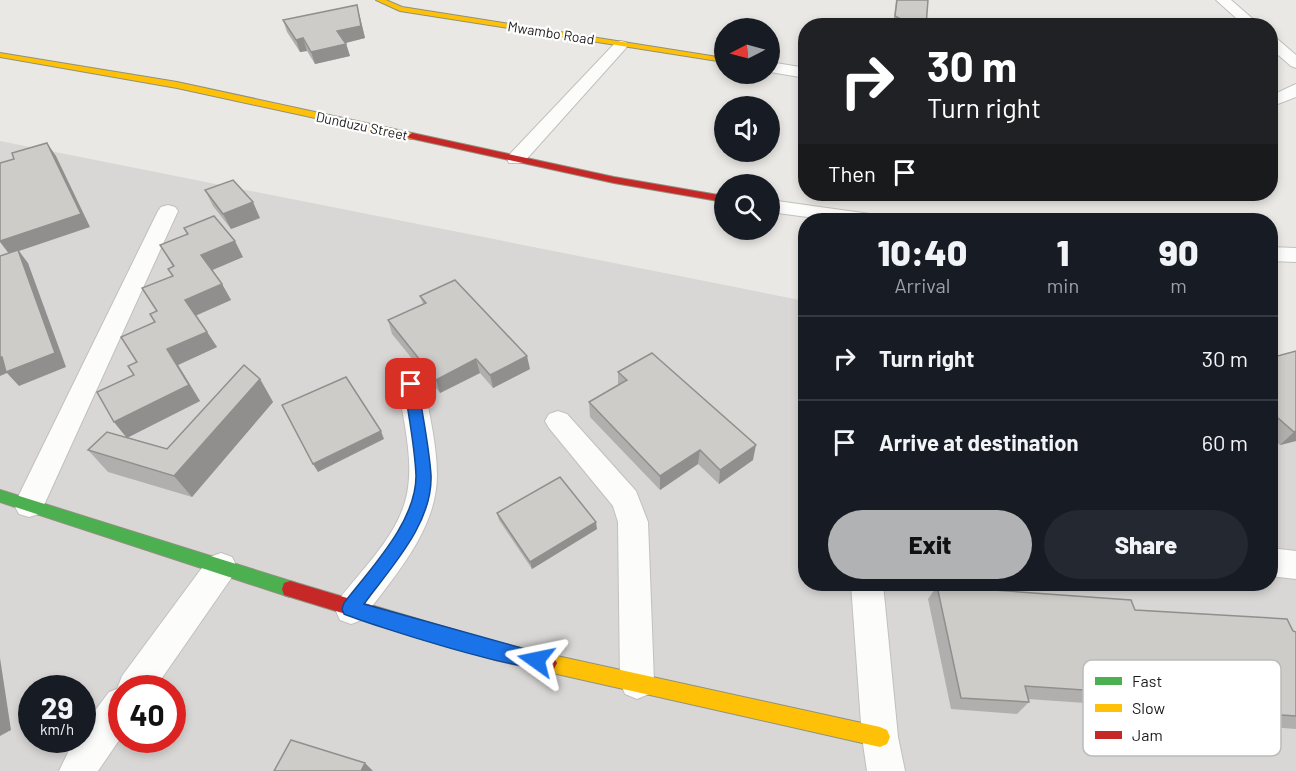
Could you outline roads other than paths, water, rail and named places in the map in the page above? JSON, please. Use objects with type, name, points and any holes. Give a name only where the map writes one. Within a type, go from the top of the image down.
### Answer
[{"type":"street","name":"Mwambo Road","points":[[380,0],[400,9],[714,59]]},
{"type":"street","points":[[1223,0],[1244,18]]},
{"type":"street","points":[[516,159],[621,45]]},
{"type":"street","points":[[1278,47],[1296,63]]},
{"type":"street","name":"Dunduzu Street","points":[[0,55],[177,85],[614,180],[714,197]]},
{"type":"street","points":[[780,69],[798,72]]},
{"type":"street","points":[[1278,99],[1296,90]]},
{"type":"street","points":[[780,207],[820,213]]},
{"type":"street","points":[[30,505],[168,211]]},
{"type":"street","points":[[1278,254],[1296,255]]},
{"type":"street","points":[[351,609],[404,536],[418,507],[423,477],[411,384]]},
{"type":"street","points":[[558,421],[626,500],[633,522],[638,682]]},
{"type":"street","points":[[0,496],[351,609],[495,651],[880,736]]},
{"type":"street","points":[[1278,563],[1296,565]]},
{"type":"street","points":[[143,675],[221,567]]},
{"type":"street","points":[[868,591],[880,736],[886,771]]},
{"type":"street","points":[[78,771],[88,751],[108,724]]}]
